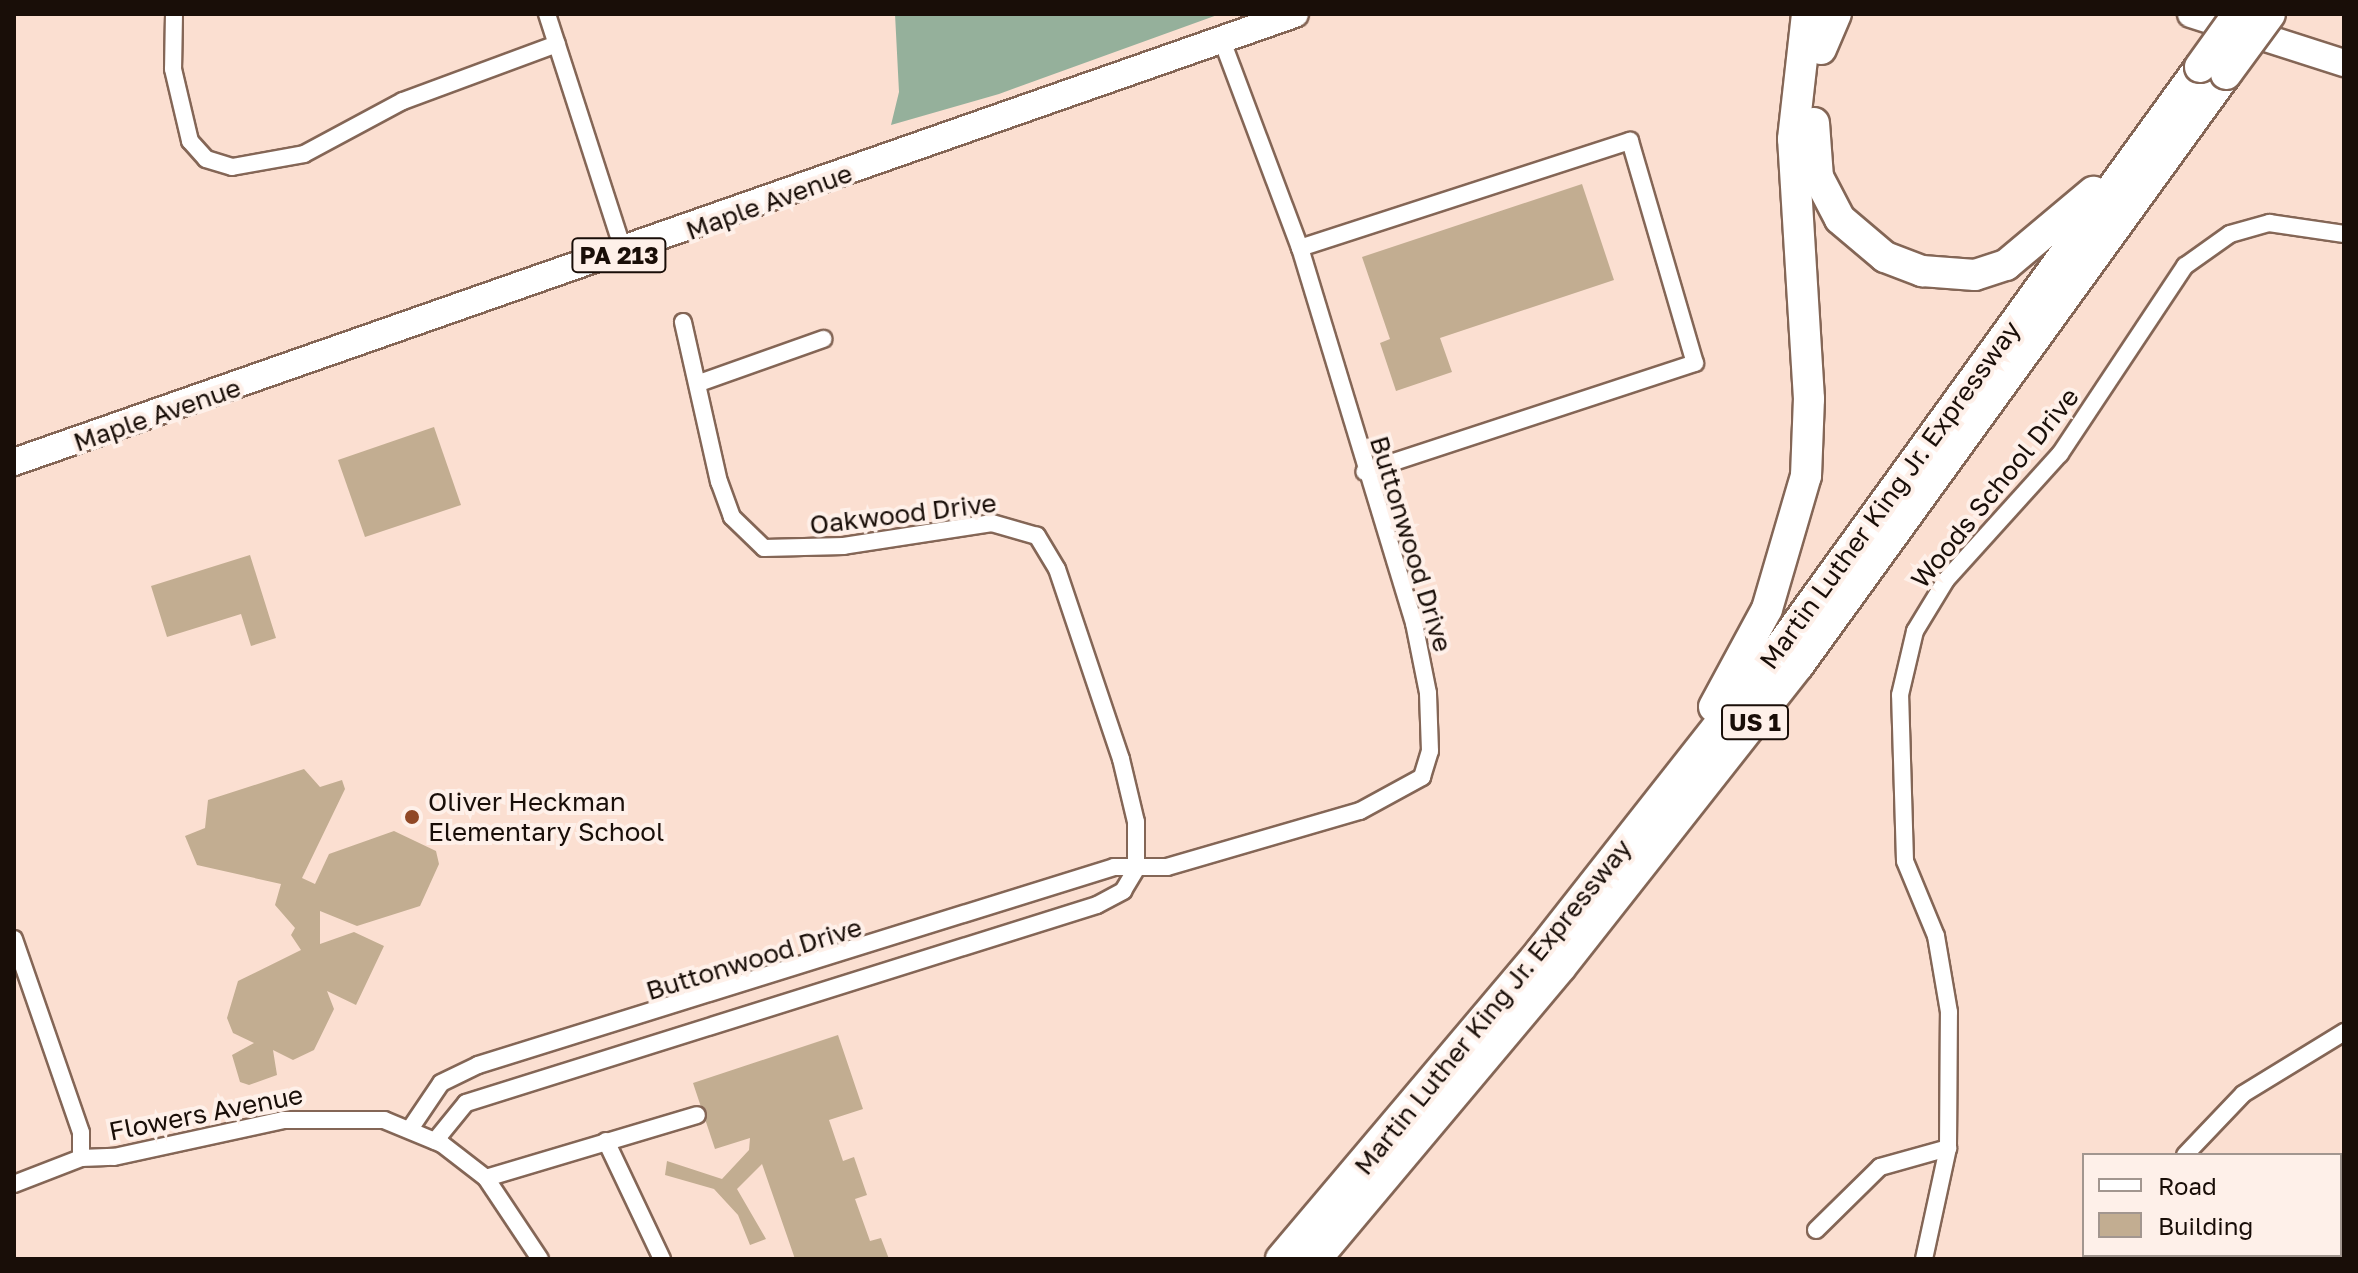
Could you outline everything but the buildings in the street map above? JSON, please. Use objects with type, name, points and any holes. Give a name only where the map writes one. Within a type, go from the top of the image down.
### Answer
[{"type":"highway","points":[[1801,14],[1812,47]]},
{"type":"highway","points":[[1807,14],[1812,47],[1814,152],[1823,190],[1852,233],[1922,271],[1975,275],[2023,255],[2146,141]]},
{"type":"highway","points":[[1661,802],[1767,609],[1801,505],[1809,399],[1793,139],[1812,47],[1826,14]]},
{"type":"highway","points":[[1812,47],[1836,14]]},
{"type":"highway","name":"Martin Luther King Jr. Expressway","points":[[1316,1259],[1561,967],[1798,666],[2213,70],[2238,14]]},
{"type":"highway","name":"Martin Luther King Jr. Expressway","points":[[1281,1259],[1661,802],[2146,141],[2270,14]]},
{"type":"main road","name":"Maple Avenue","points":[[14,462],[624,253],[1295,14]]},
{"type":"main road","points":[[2191,14],[2344,63]]},
{"type":"street","points":[[174,14],[173,69],[190,141],[206,159],[232,167],[304,154],[403,101],[557,44]]},
{"type":"street","points":[[547,14],[624,253]]},
{"type":"street","name":"Buttonwood Drive","points":[[410,1129],[441,1083],[478,1065],[1114,867],[1167,867],[1360,811],[1422,777],[1430,751],[1422,652],[1364,472],[1300,248],[1222,40]]},
{"type":"street","points":[[1300,248],[1630,141],[1695,363],[1364,472]]},
{"type":"street","name":"Woods School Drive","points":[[1924,1259],[1948,1148],[1946,975],[1905,861],[1900,695],[1915,631],[1946,580],[2060,454],[2185,266],[2230,234],[2269,223],[2344,234]]},
{"type":"street","name":"Oakwood Drive","points":[[683,322],[699,383],[712,458],[732,517],[764,548],[844,546],[992,523],[1037,536],[1057,569],[1121,759],[1136,822],[1136,869]]},
{"type":"street","points":[[699,383],[823,339]]},
{"type":"street","name":"Buttonwood Drive","points":[[435,1141],[466,1103],[1097,905],[1123,891],[1136,869]]},
{"type":"street","points":[[14,939],[81,1133],[81,1158]]},
{"type":"street","points":[[2187,1153],[2243,1094],[2344,1032]]},
{"type":"street","points":[[540,1259],[486,1178],[697,1115]]},
{"type":"street","name":"Flowers Avenue","points":[[14,1184],[81,1158],[308,1116],[410,1129],[435,1141],[486,1178]]},
{"type":"street","points":[[606,1141],[662,1259]]},
{"type":"street","points":[[1816,1230],[1880,1167],[1948,1148]]},
{"type":"green space","points":[[895,14],[1220,14],[999,94],[891,125],[899,92]]},
{"type":"place","name":"Oliver Heckman Elementary School","points":[[412,817]]}]
